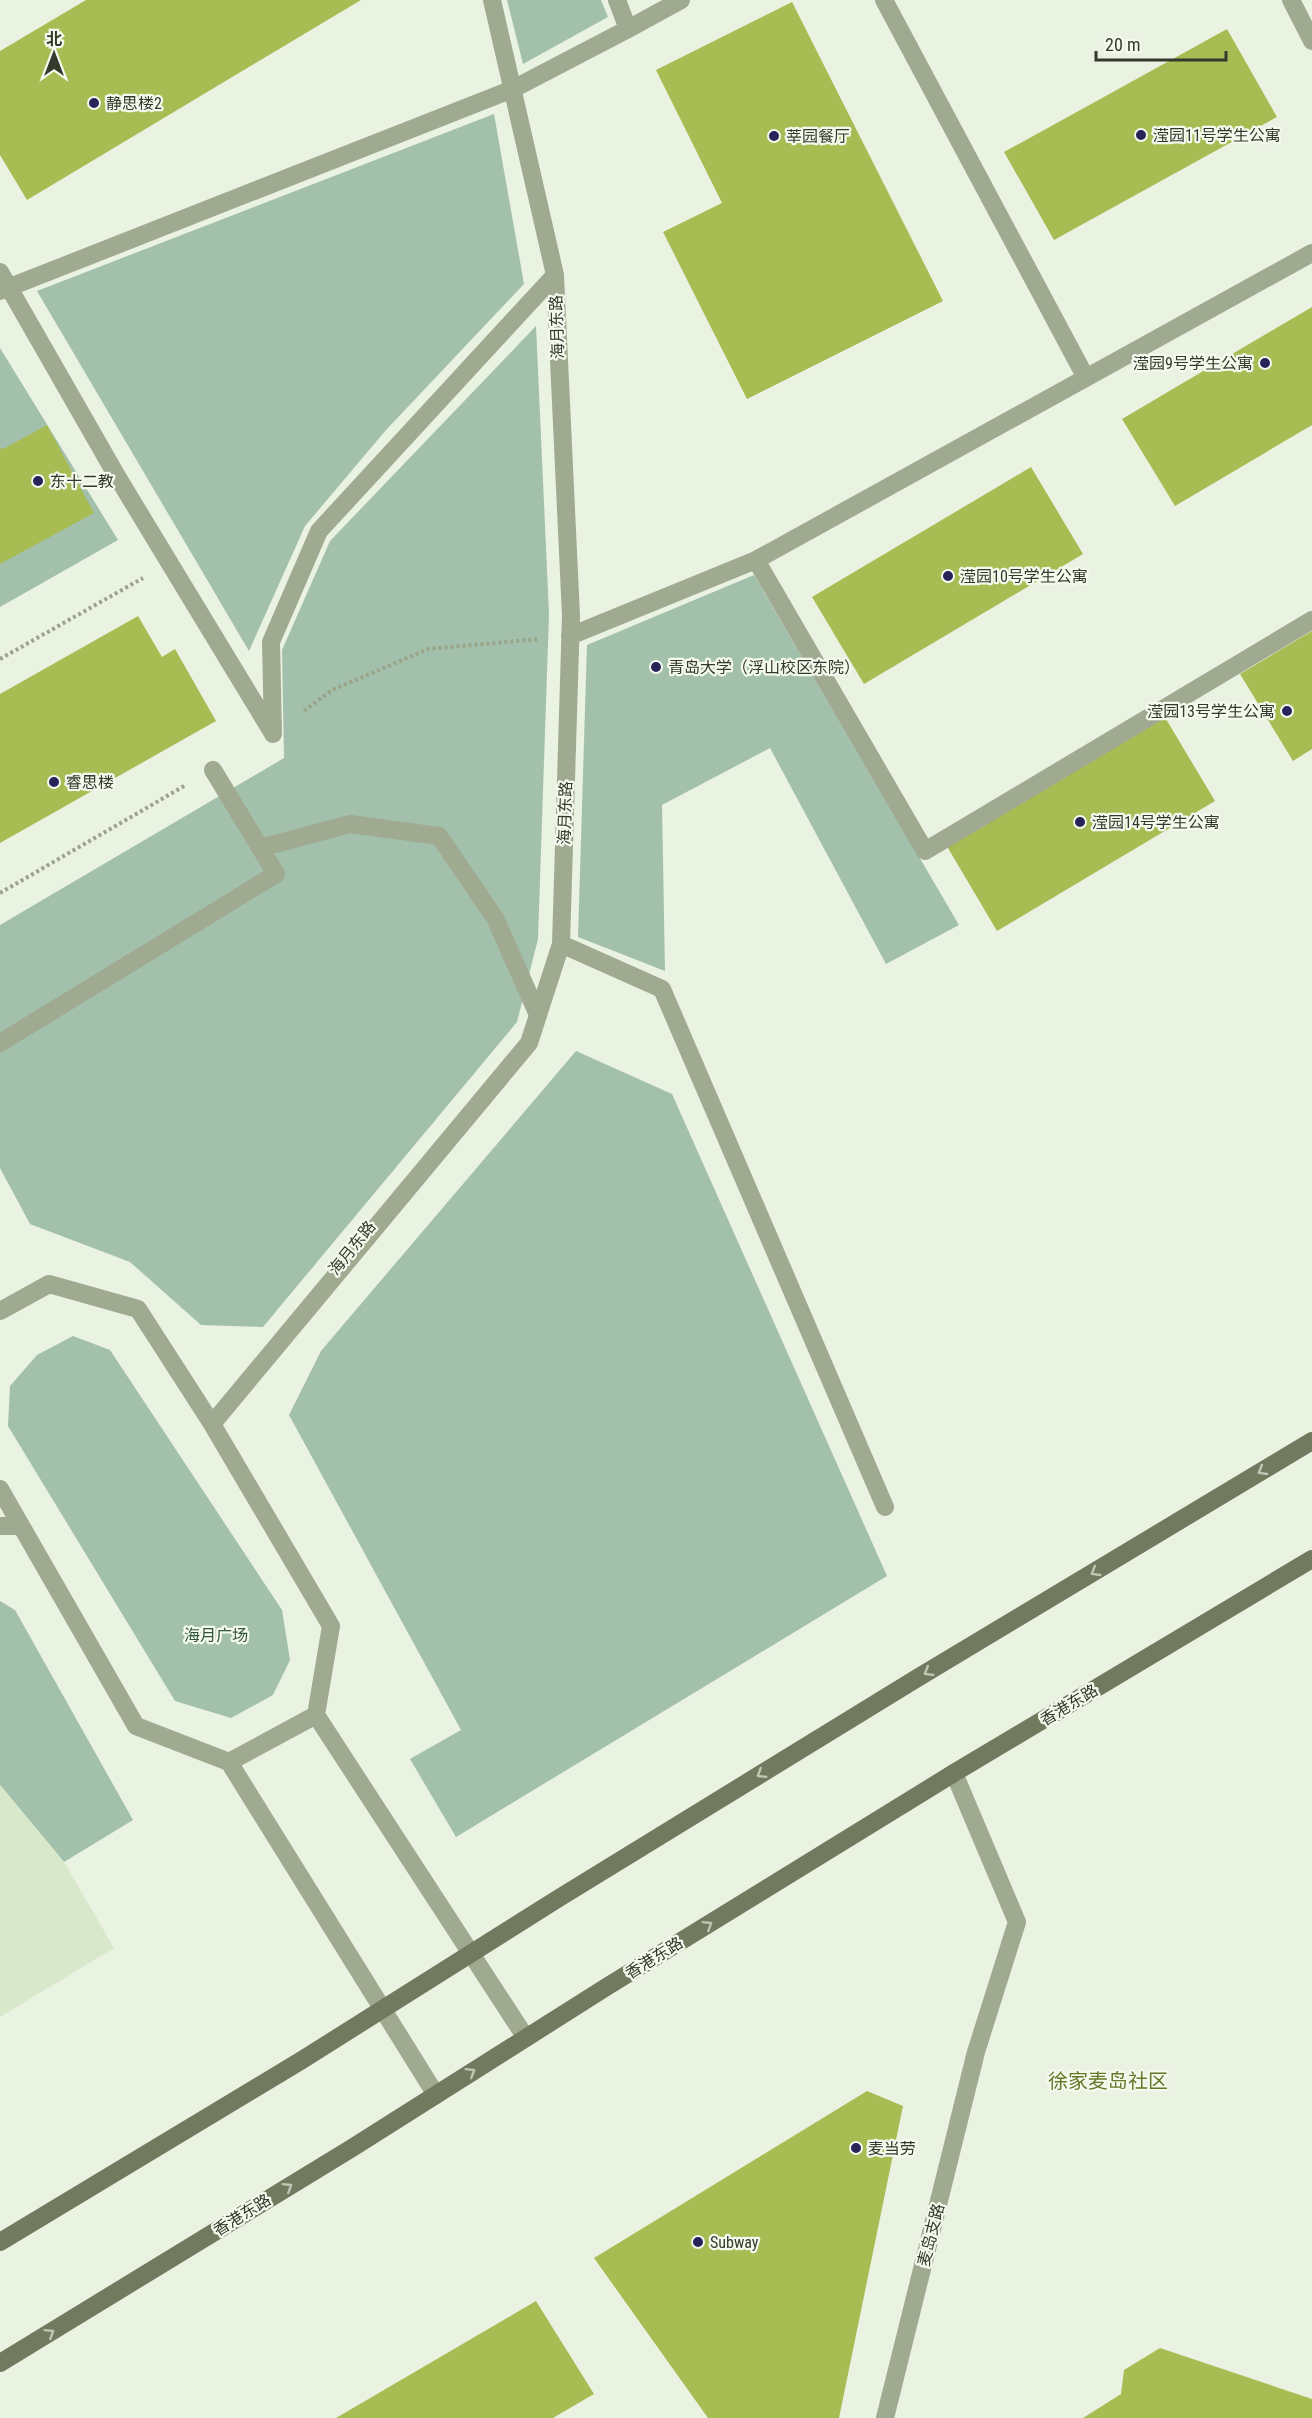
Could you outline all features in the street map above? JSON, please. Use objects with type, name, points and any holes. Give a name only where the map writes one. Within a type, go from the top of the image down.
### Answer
[{"type":"main road","points":[[0,2242],[302,2060],[929,1671],[1312,1441]]},
{"type":"main road","name":"香港东路","points":[[0,2363],[954,1773],[1312,1559]]},
{"type":"street","name":"海月东路","points":[[212,1424],[529,1043],[561,944],[570,636],[555,275],[492,0]]},
{"type":"street","points":[[617,0],[628,29]]},
{"type":"street","points":[[555,275],[319,531],[271,642],[273,734],[3,283],[513,89],[681,0]]},
{"type":"street","points":[[884,0],[1086,378]]},
{"type":"street","points":[[1291,0],[1312,41]]},
{"type":"street","points":[[570,636],[756,560],[1312,253]]},
{"type":"street","points":[[756,560],[925,851],[1312,620]]},
{"type":"street","points":[[0,1043],[276,874],[213,770]]},
{"type":"street","points":[[260,848],[350,824],[439,836],[495,918],[538,1015]]},
{"type":"street","points":[[561,944],[662,989],[885,1507]]},
{"type":"street","points":[[0,1311],[49,1284],[138,1309],[212,1424],[331,1626],[316,1715],[526,2038]]},
{"type":"street","points":[[0,1489],[135,1726],[230,1762],[436,2094]]},
{"type":"street","points":[[0,1526],[20,1526]]},
{"type":"street","points":[[230,1762],[316,1715]]},
{"type":"street","name":"麦岛支路","points":[[885,2418],[976,2052],[1017,1922],[954,1773]]},
{"type":"path","points":[[0,659],[171,562]]},
{"type":"green space","points":[[507,0],[601,0],[608,17],[523,64]]},
{"type":"green space","points":[[494,114],[524,284],[386,430],[305,526],[249,651],[37,291]]},
{"type":"green space","points":[[536,326],[549,614],[538,939],[517,1022],[263,1327],[201,1325],[130,1262],[30,1224],[0,1168],[0,925],[284,758],[282,650],[330,541]]},
{"type":"green space","points":[[0,348],[118,540],[0,607]]},
{"type":"green space","points":[[754,575],[959,925],[886,964],[770,748],[662,805],[665,971],[578,937],[587,645]]},
{"type":"green space","points":[[576,1051],[672,1094],[887,1576],[456,1837],[410,1759],[461,1730],[289,1415],[321,1351]]},
{"type":"green space","name":"海月广场","points":[[73,1336],[110,1350],[282,1610],[290,1660],[273,1695],[231,1718],[175,1701],[8,1426],[10,1386],[37,1355]]},
{"type":"green space","points":[[0,1601],[15,1610],[133,1820],[64,1862],[0,1785]]},
{"type":"shaded area","points":[[0,1785],[64,1862],[114,1948],[0,2017]]},
{"type":"building","name":"静思楼2","points":[[86,0],[361,0],[27,200],[0,155],[0,51]]},
{"type":"building","name":"莘园餐厅","points":[[792,2],[943,301],[747,399],[663,232],[722,203],[656,70]]},
{"type":"building","name":"滢园11号学生公寓","points":[[1227,29],[1277,117],[1054,240],[1004,152]]},
{"type":"building","name":"滢园9号学生公寓","points":[[1312,307],[1312,425],[1175,506],[1122,419]]},
{"type":"building","name":"东十二教","points":[[47,425],[94,513],[0,564],[0,448],[3,449]]},
{"type":"building","name":"滢园10号学生公寓","points":[[1031,467],[1083,554],[864,684],[812,597]]},
{"type":"building","name":"睿思楼","points":[[138,616],[162,657],[175,649],[216,721],[0,843],[0,694]]},
{"type":"building","name":"滢园13号学生公寓","points":[[1312,631],[1312,749],[1293,761],[1240,674]]},
{"type":"building","name":"滢园14号学生公寓","points":[[1163,714],[1215,801],[997,931],[945,843]]},
{"type":"building","points":[[867,2091],[903,2106],[839,2418],[708,2418],[594,2258]]},
{"type":"building","points":[[536,2301],[594,2394],[553,2418],[336,2418]]},
{"type":"building","points":[[1160,2348],[1312,2399],[1312,2418],[1083,2418],[1121,2394],[1124,2370]]},
{"type":"place","name":"静思楼2","points":[[94,103]]},
{"type":"place","name":"滢园11号学生公寓","points":[[1141,135]]},
{"type":"place","name":"莘园餐厅","points":[[774,136]]},
{"type":"place","name":"滢园9号学生公寓","points":[[1265,363]]},
{"type":"place","name":"东十二教","points":[[38,481]]},
{"type":"place","name":"滢园10号学生公寓","points":[[948,576]]},
{"type":"place","name":"青岛大学（浮山校区东院）","points":[[656,667]]},
{"type":"place","name":"滢园13号学生公寓","points":[[1287,711]]},
{"type":"place","name":"睿思楼","points":[[54,782]]},
{"type":"place","name":"滢园14号学生公寓","points":[[1080,822]]},
{"type":"place","name":"麦当劳","points":[[856,2148]]},
{"type":"place","name":"Subway","points":[[698,2242]]},
{"type":"district","name":"徐家麦岛社区","points":[[1108,2081]]}]
